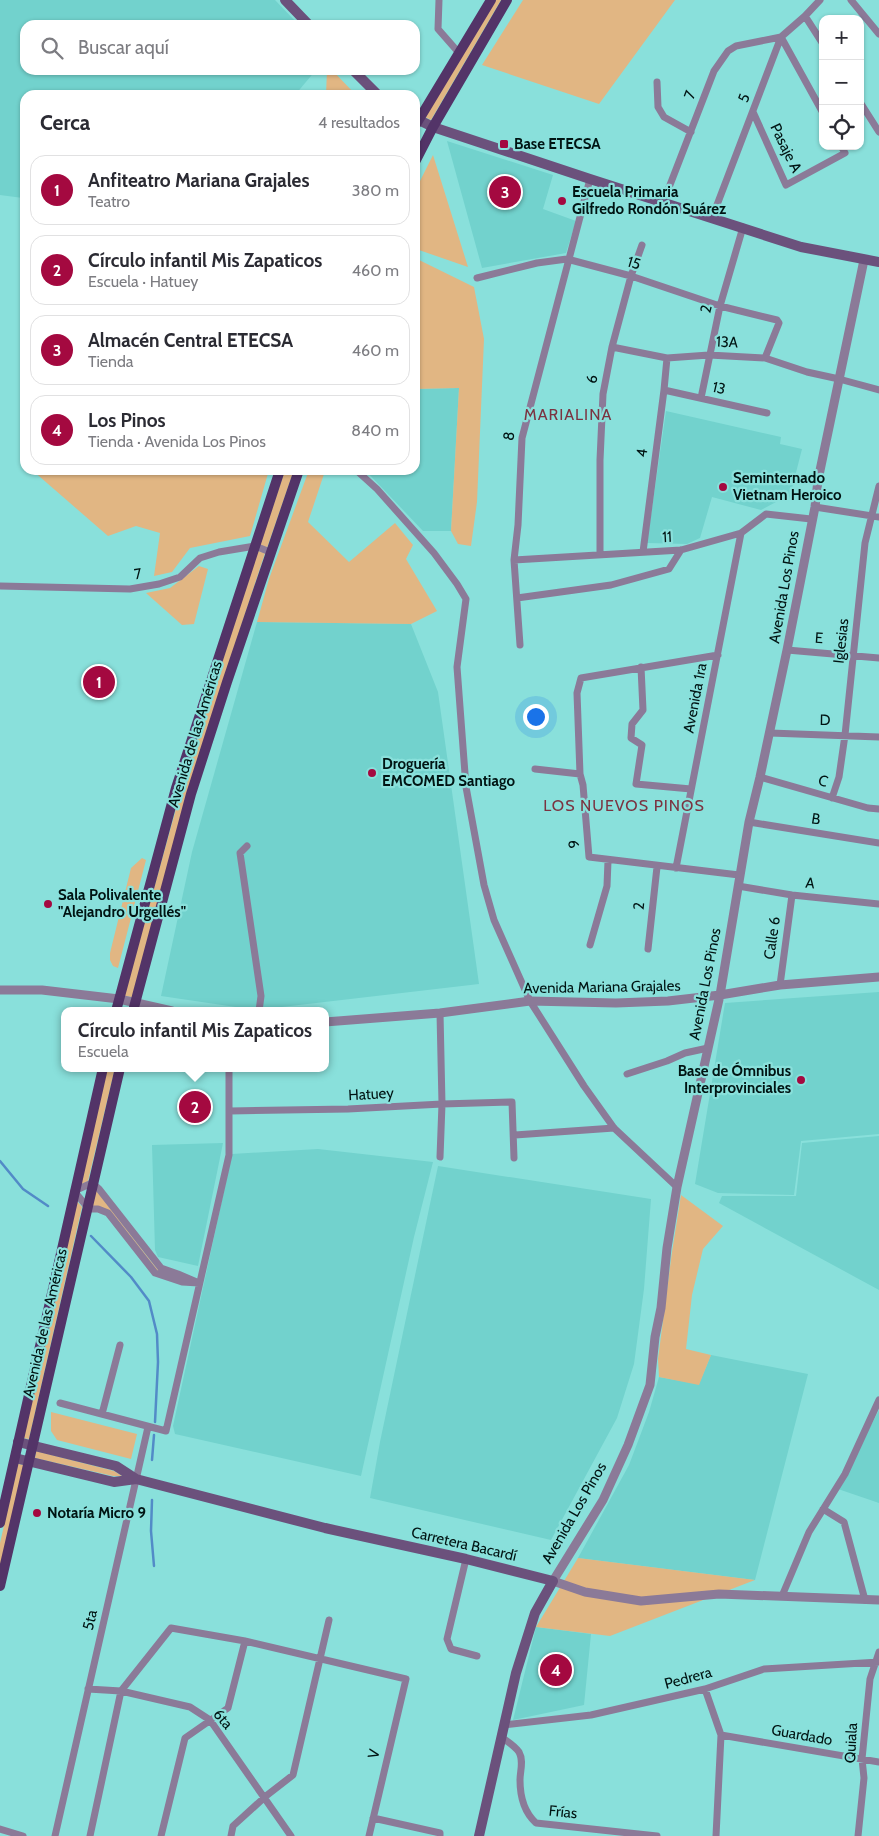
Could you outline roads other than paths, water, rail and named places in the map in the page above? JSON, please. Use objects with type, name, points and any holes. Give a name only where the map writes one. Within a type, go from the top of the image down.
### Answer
[{"type":"main road","points":[[285,0],[304,20]]},
{"type":"main road","points":[[420,115],[491,0]]},
{"type":"main road","points":[[420,152],[507,0]]},
{"type":"main road","points":[[358,75],[373,90]]},
{"type":"main road","points":[[420,122],[590,180],[743,227],[801,247],[879,262]]},
{"type":"main road","name":"Avenida de las Américas","points":[[117,1007],[176,788],[278,475]]},
{"type":"main road","name":"Avenida de las Américas","points":[[134,1007],[191,794],[270,552],[297,475]]},
{"type":"main road","name":"Avenida de las Américas","points":[[0,1523],[102,1072]]},
{"type":"main road","name":"Avenida de las Américas","points":[[0,1586],[119,1072]]},
{"type":"main road","name":"Carretera Bacardí","points":[[18,1442],[116,1466],[136,1479],[326,1528],[466,1559],[552,1581]]},
{"type":"main road","name":"Carretera Bacardí","points":[[15,1458],[114,1482],[136,1479]]},
{"type":"main road","name":"Avenida Los Pinos","points":[[479,1836],[516,1672],[535,1613],[552,1581]]},
{"type":"street","points":[[439,0],[438,29],[459,53]]},
{"type":"street","name":"5","points":[[712,218],[781,37],[820,0]]},
{"type":"street","points":[[851,0],[879,34]]},
{"type":"street","points":[[805,16],[819,38]]},
{"type":"street","points":[[781,37],[819,106]]},
{"type":"street","name":"7","points":[[663,203],[714,71],[728,51],[736,46],[781,37]]},
{"type":"street","points":[[657,82],[658,107],[664,117],[691,132]]},
{"type":"street","points":[[862,105],[879,132]]},
{"type":"street","name":"Pasaje A","points":[[754,112],[786,185],[845,153],[843,150]]},
{"type":"street","name":"8","points":[[520,645],[514,560],[518,525],[522,438],[567,259],[590,180]]},
{"type":"street","name":"2","points":[[700,398],[720,306],[743,227]]},
{"type":"street","name":"6","points":[[600,554],[600,460],[603,394],[612,347],[631,276],[642,245]]},
{"type":"street","name":"15","points":[[477,278],[537,263],[567,259],[631,276],[720,306],[776,320],[779,322],[765,358]]},
{"type":"street","name":"Avenida Los Pinos","points":[[552,1581],[603,1500],[628,1444],[650,1385],[667,1248],[677,1187],[720,995],[749,822],[787,650],[818,480],[864,260]]},
{"type":"street","name":"13A","points":[[612,347],[666,358],[709,355],[765,358],[807,372],[839,378]]},
{"type":"street","name":"4","points":[[643,552],[664,390],[666,358]]},
{"type":"street","points":[[839,378],[879,390]]},
{"type":"street","name":"13","points":[[664,390],[767,413]]},
{"type":"street","points":[[362,475],[377,489],[434,553],[466,599],[457,667],[466,787],[484,885],[494,920],[530,1001],[584,1086],[614,1128],[677,1187]]},
{"type":"street","name":"Iglesias","points":[[832,798],[839,777],[845,735],[865,543],[875,517],[879,486]]},
{"type":"street","points":[[814,507],[875,517]]},
{"type":"street","name":"11","points":[[514,560],[681,550],[741,533],[766,514],[811,519]]},
{"type":"street","name":"Avenida 1ra","points":[[676,868],[741,533]]},
{"type":"street","points":[[255,546],[270,552]]},
{"type":"street","name":"7","points":[[0,586],[130,589],[159,584],[180,577],[200,558],[219,552],[255,546]]},
{"type":"street","points":[[517,598],[611,585],[670,569],[681,550]]},
{"type":"street","name":"E","points":[[787,650],[853,654],[879,658]]},
{"type":"street","points":[[691,789],[636,784],[642,745],[631,738],[632,724],[643,710],[641,668],[718,655]]},
{"type":"street","name":"9","points":[[641,668],[581,678],[577,693],[580,774],[583,784],[590,857],[608,861],[739,876]]},
{"type":"street","name":"D","points":[[770,733],[879,737]]},
{"type":"street","points":[[535,769],[580,774]]},
{"type":"street","name":"C","points":[[760,777],[868,808],[879,809]]},
{"type":"street","name":"B","points":[[749,822],[879,843]]},
{"type":"street","points":[[246,846],[240,853],[261,996],[260,1007]]},
{"type":"street","points":[[590,945],[607,886],[608,861]]},
{"type":"street","name":"2","points":[[648,949],[657,867]]},
{"type":"street","name":"A","points":[[738,886],[792,895],[879,904]]},
{"type":"street","name":"Calle 6","points":[[780,985],[792,895]]},
{"type":"street","name":"Avenida Mariana Grajales","points":[[329,1022],[440,1013],[530,1001],[616,1003],[668,1000],[720,995],[780,985],[879,977]]},
{"type":"street","points":[[0,990],[42,990],[119,999],[134,1007]]},
{"type":"street","points":[[440,1013],[442,1104],[440,1157]]},
{"type":"street","points":[[627,1074],[667,1062],[685,1053],[708,1048]]},
{"type":"street","points":[[60,1404],[166,1431],[229,1155],[229,1072]]},
{"type":"street","name":"Hatuey","points":[[230,1111],[348,1109],[512,1102],[515,1135]]},
{"type":"street","points":[[514,1158],[515,1135],[614,1128]]},
{"type":"street","points":[[92,1184],[99,1189],[161,1268],[199,1283],[182,1282],[155,1274],[108,1214],[98,1209],[87,1208],[74,1192],[92,1184]]},
{"type":"street","points":[[102,1414],[120,1345]]},
{"type":"street","points":[[782,1596],[809,1532],[846,1474],[879,1400]]},
{"type":"street","name":"5ta","points":[[55,1836],[148,1427]]},
{"type":"street","points":[[824,1509],[844,1522],[865,1600]]},
{"type":"street","points":[[466,1559],[447,1639],[451,1649],[477,1656]]},
{"type":"street","name":"Carretera Bacardí","points":[[552,1581],[585,1592],[641,1602],[719,1594],[879,1600]]},
{"type":"street","points":[[231,1836],[233,1826],[263,1798],[293,1775],[329,1620]]},
{"type":"street","points":[[90,1836],[121,1690],[171,1628],[245,1641],[319,1659]]},
{"type":"street","points":[[161,1836],[185,1738],[228,1708],[245,1641]]},
{"type":"street","name":"Quiala","points":[[858,1836],[864,1778],[862,1759],[870,1680],[878,1662],[879,1652]]},
{"type":"street","name":"V","points":[[319,1659],[406,1679],[368,1836]]},
{"type":"street","name":"Pedrera","points":[[504,1725],[591,1715],[705,1689],[764,1669],[878,1662]]},
{"type":"street","name":"6ta","points":[[88,1689],[121,1690],[190,1707],[210,1720],[291,1836]]},
{"type":"street","points":[[705,1689],[721,1735],[716,1836]]},
{"type":"street","name":"Guardado","points":[[721,1735],[879,1762]]},
{"type":"street","name":"Frías","points":[[501,1737],[512,1744],[520,1753],[522,1800],[528,1816],[536,1823],[657,1836]]},
{"type":"street","points":[[373,1818],[440,1833],[440,1836]]},
{"type":"street","points":[[0,1829],[23,1836]]},
{"type":"waterway","points":[[0,1161],[23,1189],[48,1206]]},
{"type":"waterway","points":[[91,1236],[131,1277],[149,1301],[157,1334],[158,1362],[155,1422]]},
{"type":"waterway","points":[[152,1460],[154,1435]]},
{"type":"waterway","points":[[152,1500],[151,1531],[154,1566]]},
{"type":"place","name":"Base ETECSA","points":[[504,144]]},
{"type":"place","name":"Almacén Central ETECSA","points":[[505,192]]},
{"type":"place","name":"Escuela Primaria Gilfredo Rondón Suárez","points":[[562,201]]},
{"type":"place","name":"Seminternado Vietnam Heroico","points":[[723,487]]},
{"type":"place","name":"Anfiteatro Mariana Grajales","points":[[99,682]]},
{"type":"place","name":"Droguería EMCOMED Santiago","points":[[372,773]]},
{"type":"place","name":"Sala Polivalente \"Alejandro Urgellés\"","points":[[48,904]]},
{"type":"place","name":"Base de Ómnibus Interprovinciales","points":[[801,1080]]},
{"type":"place","name":"Círculo infantil Mis Zapaticos","points":[[195,1107]]},
{"type":"place","name":"Notaría Micro 9","points":[[37,1513]]},
{"type":"place","name":"Los Pinos","points":[[556,1670]]},
{"type":"district","name":"MARIALINA","points":[[568,414]]},
{"type":"district","name":"LOS NUEVOS PINOS","points":[[624,805]]}]
